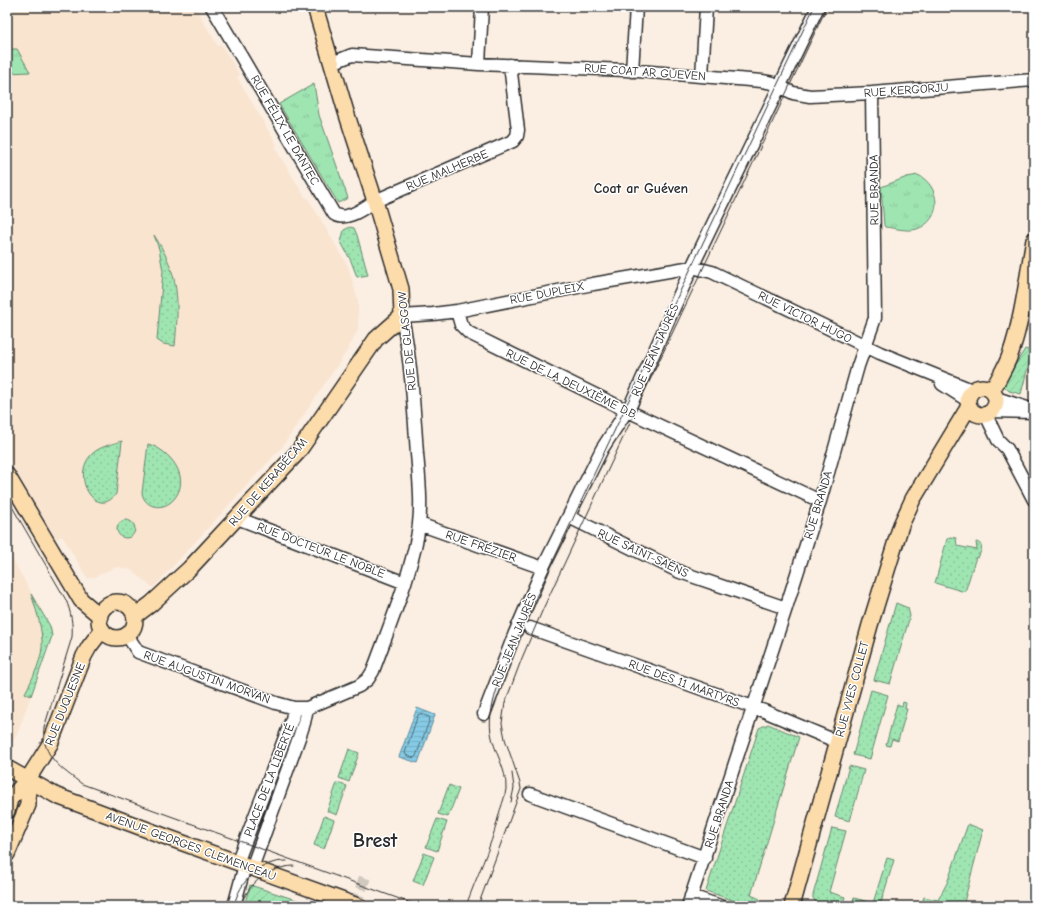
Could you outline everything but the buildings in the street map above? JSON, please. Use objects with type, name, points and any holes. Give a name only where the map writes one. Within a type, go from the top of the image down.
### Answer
[{"type":"main road","name":"RUE DE GLASGOW","points":[[315,7],[401,289],[402,316]]},
{"type":"main road","name":"RUE YVES COLLET","points":[[792,906],[870,625],[901,525],[907,511],[927,477],[982,402],[1010,356],[1019,324],[1034,240]]},
{"type":"main road","name":"RUE DE KERABÉCAM","points":[[135,616],[152,604],[190,568],[298,452],[376,339],[402,316]]},
{"type":"main road","points":[[7,475],[81,600],[101,623],[106,634],[112,638],[119,638],[127,635],[134,627],[136,620],[131,608],[119,602],[108,604],[104,608],[101,623]]},
{"type":"main road","name":"RUE DUQUESNE","points":[[7,811],[10,799],[28,779],[50,744],[89,647],[101,623]]},
{"type":"main road","name":"AVENUE GEORGES CLEMENCEAU","points":[[7,768],[57,796],[358,906]]},
{"type":"main road","points":[[7,779],[28,779],[28,805],[7,854]]},
{"type":"street","name":"RUE FÉLIX LE DANTEC","points":[[212,7],[334,214],[338,217],[345,217],[375,201]]},
{"type":"street","points":[[479,64],[482,7]]},
{"type":"street","points":[[632,71],[636,7]]},
{"type":"street","points":[[702,76],[706,7]]},
{"type":"street","name":"RUE JEAN JAURÈS","points":[[484,714],[515,633],[543,568],[602,449],[627,410],[692,267],[818,7]]},
{"type":"street","name":"RUE COAT AR GUEVEN","points":[[332,63],[352,56],[632,71],[762,81],[779,86]]},
{"type":"street","name":"RUE MALHERBE","points":[[375,201],[513,141],[517,136],[518,130],[510,65]]},
{"type":"street","name":"RUE KERGORJU","points":[[779,86],[793,93],[810,96],[872,93],[1034,80]]},
{"type":"street","name":"RUE BRANDA","points":[[690,901],[754,708],[820,501],[858,366],[875,318],[872,93]]},
{"type":"street","name":"RUE DUPLEIX","points":[[402,316],[457,311],[593,284],[692,267]]},
{"type":"street","name":"RUE VICTOR HUGO","points":[[692,267],[712,272],[865,346],[918,369],[982,402]]},
{"type":"street","name":"RUE DE LA DEUXIÈME D.B.","points":[[457,311],[461,325],[469,333],[627,410],[820,501]]},
{"type":"street","name":"RUE DE GLASGOW","points":[[368,679],[373,670],[405,583],[415,547],[419,524],[421,497],[415,421],[402,316]]},
{"type":"street","points":[[982,402],[1034,411]]},
{"type":"street","points":[[982,402],[998,440],[1007,449],[1034,500]]},
{"type":"street","name":"RUE SAINT-SAËNS","points":[[569,517],[680,572],[786,608]]},
{"type":"street","name":"RUE DOCTEUR LE NOBLE","points":[[237,518],[405,583]]},
{"type":"street","name":"RUE FRÉZIER","points":[[419,524],[543,568]]},
{"type":"street","name":"RUE DES 11 MARTYRS","points":[[530,628],[754,708],[838,742]]},
{"type":"street","name":"RUE AUGUSTIN MORVAN","points":[[127,635],[138,652],[276,703],[294,708]]},
{"type":"street","name":"PLACE DE LA LIBERTÉ","points":[[245,865],[292,719],[294,708],[307,708],[359,686],[368,679]]},
{"type":"street","name":"PLACE DE LA LIBERTÉ","points":[[245,865],[300,735],[307,708]]},
{"type":"street","points":[[530,794],[705,858]]},
{"type":"street","points":[[234,906],[245,865]]},
{"type":"street","points":[[690,901],[720,906]]},
{"type":"shaded area","points":[[7,7],[195,7],[218,46],[221,44],[240,75],[237,77],[277,145],[275,148],[305,197],[308,198],[348,266],[358,300],[358,330],[347,351],[282,447],[154,587],[131,570],[119,567],[113,568],[88,579],[62,536],[56,539],[7,457]]},
{"type":"shaded area","points":[[7,550],[52,629],[52,636],[18,732],[12,743],[7,744]]},
{"type":"green space","points":[[7,49],[17,49],[30,72],[10,73],[10,58],[7,58]]},
{"type":"green space","points":[[314,84],[319,115],[348,198],[338,203],[279,104]]},
{"type":"green space","points":[[918,175],[926,180],[935,195],[935,211],[931,218],[925,225],[913,230],[885,227],[881,187],[907,177]]},
{"type":"green space","points":[[350,227],[354,228],[357,235],[368,275],[357,277],[341,242],[344,230]]},
{"type":"green space","points":[[154,235],[163,249],[169,263],[176,288],[177,315],[175,346],[163,344],[157,340],[163,271],[159,249]]},
{"type":"green space","points":[[1025,349],[1031,351],[1031,355],[1021,394],[1009,391],[1003,385]]},
{"type":"green space","points":[[122,441],[116,494],[109,501],[101,502],[94,499],[88,493],[83,474],[85,464],[91,455],[97,450]]},
{"type":"green space","points":[[148,444],[164,452],[171,459],[176,466],[181,482],[179,491],[174,499],[170,503],[160,507],[151,505],[147,502],[142,493]]},
{"type":"green space","points":[[122,520],[130,520],[135,525],[133,536],[130,538],[122,538],[117,533],[117,525]]},
{"type":"green space","points":[[950,537],[956,538],[957,546],[977,550],[976,542],[981,544],[981,550],[978,558],[976,557],[965,592],[935,583],[947,539]]},
{"type":"green space","points":[[31,594],[50,626],[52,636],[31,696],[25,693],[37,668],[42,646],[39,622]]},
{"type":"green space","points":[[896,603],[908,608],[910,616],[890,684],[874,680]]},
{"type":"green space","points":[[871,690],[888,695],[870,759],[853,755]]},
{"type":"green space","points":[[903,702],[906,703],[905,709],[907,709],[898,741],[892,739],[890,746],[886,745],[897,704],[902,706]]},
{"type":"green space","points":[[768,724],[799,737],[751,895],[760,899],[757,906],[749,906],[706,891],[759,728]]},
{"type":"green space","points":[[349,749],[359,753],[349,782],[339,778]]},
{"type":"green space","points":[[849,766],[864,770],[850,821],[835,817]]},
{"type":"green space","points":[[337,783],[347,786],[337,815],[327,811]]},
{"type":"green space","points":[[449,785],[459,789],[448,817],[438,814]]},
{"type":"green space","points":[[324,816],[334,820],[324,849],[314,845]]},
{"type":"green space","points":[[437,819],[447,822],[437,851],[426,847]]},
{"type":"green space","points":[[968,824],[983,830],[963,906],[921,906],[924,897],[938,900],[947,883]]},
{"type":"green space","points":[[832,828],[846,831],[829,892],[845,897],[842,906],[819,906],[813,898],[813,895]]},
{"type":"green space","points":[[424,853],[434,857],[423,885],[413,881]]},
{"type":"green space","points":[[887,858],[894,860],[880,906],[852,906],[854,898],[873,903]]},
{"type":"green space","points":[[250,885],[315,906],[244,906]]},
{"type":"water","points":[[417,708],[435,715],[418,763],[399,757]]},
{"type":"tunnel","points":[[355,906],[366,874]]},
{"type":"tram line","points":[[466,906],[491,840],[506,789],[504,774],[491,733],[490,720],[497,689],[503,672],[529,612],[814,7]]},
{"type":"tram line","points":[[478,906],[521,789],[505,739],[502,723],[505,703],[522,658],[543,609],[642,397],[827,7]]},
{"type":"tram line","points":[[7,498],[66,600],[70,614],[72,637],[44,728],[44,738],[49,754],[60,767],[82,784],[419,906]]},
{"type":"tram line","points":[[511,802],[514,788],[512,773]]},
{"type":"tram line","points":[[234,906],[241,888],[260,868],[268,864],[287,861]]},
{"type":"tram line","points":[[240,906],[249,890],[261,878],[276,869],[294,866]]},
{"type":"district","name":"Coat ar Guéven","points":[[641,188]]},
{"type":"district","name":"Brest","points":[[375,840]]}]
